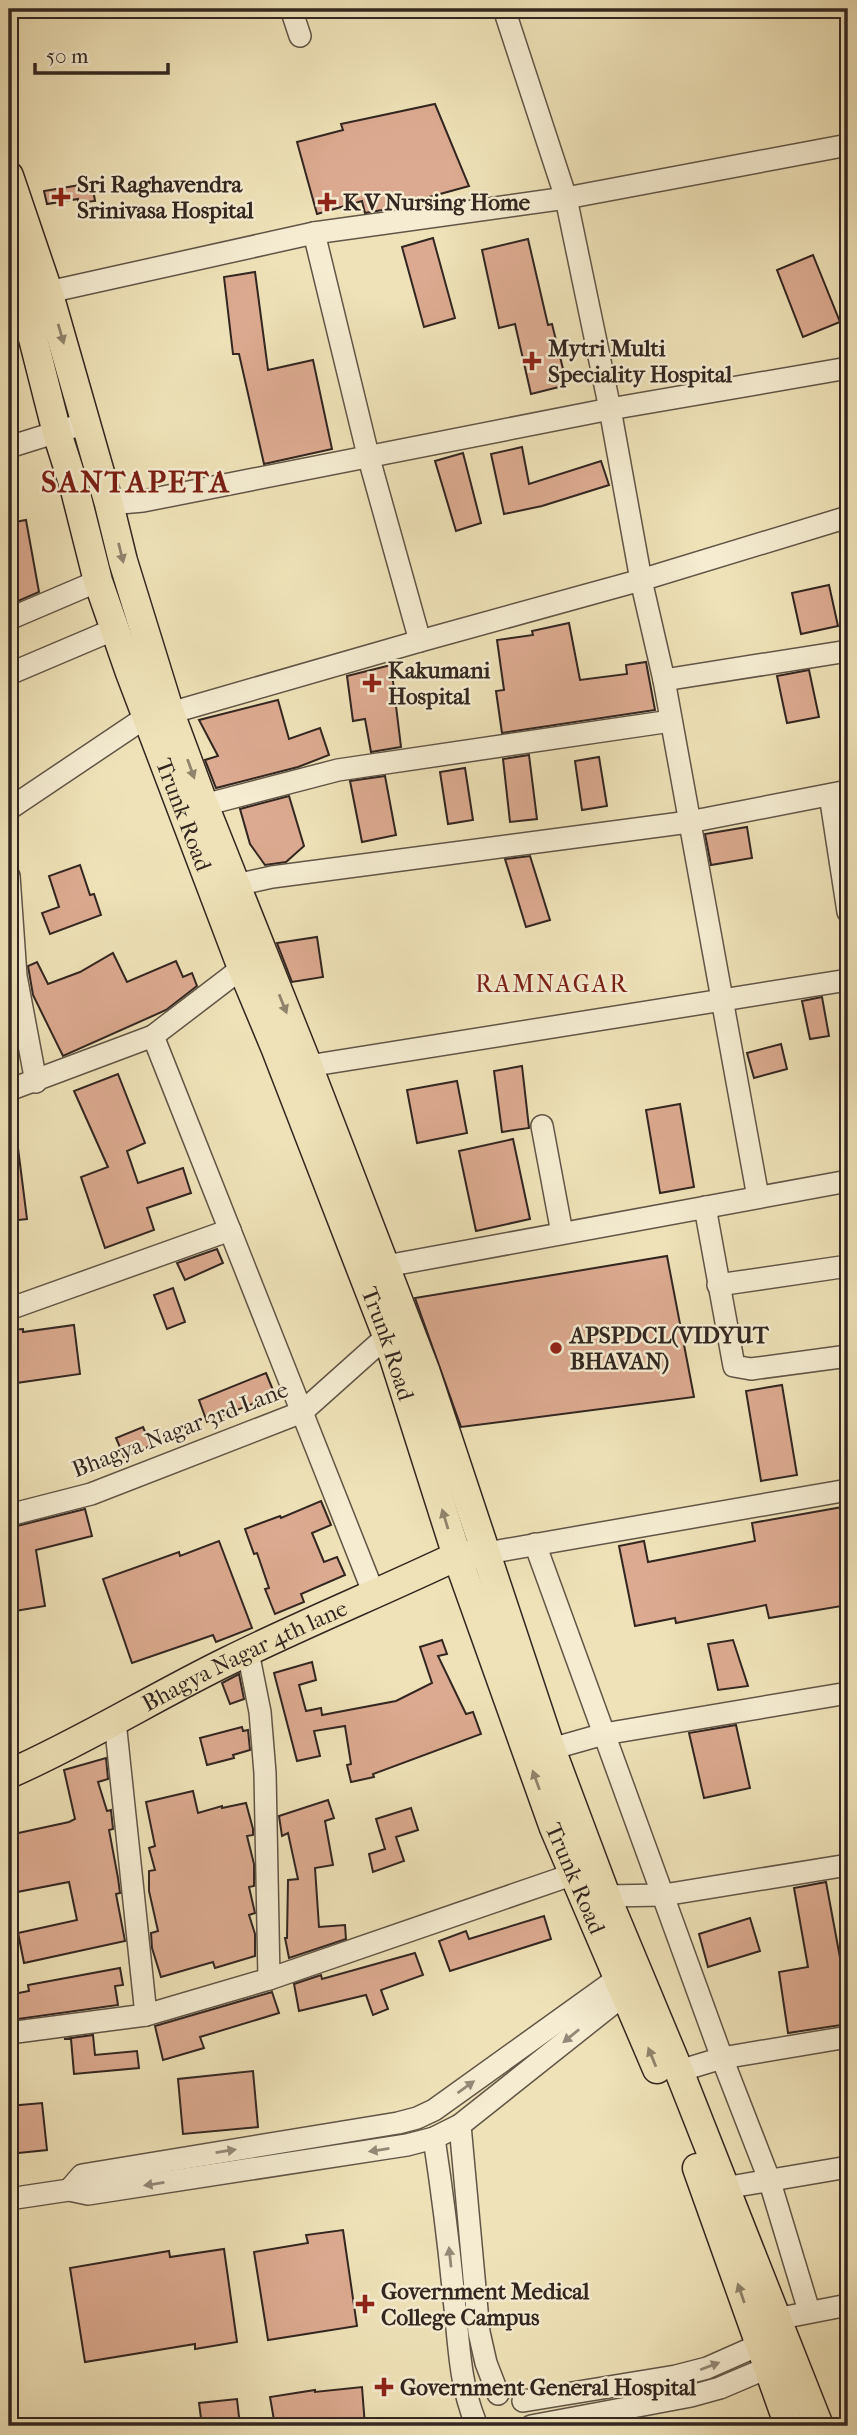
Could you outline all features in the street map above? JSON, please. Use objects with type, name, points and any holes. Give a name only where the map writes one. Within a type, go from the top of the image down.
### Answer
[{"type":"main road","points":[[9,176],[36,295],[86,423],[109,504],[137,609],[158,715],[204,805],[236,885],[254,964],[308,1066],[386,1266],[425,1370],[551,1749],[606,1896],[819,2426]]},
{"type":"main road","name":"Trunk Road","points":[[9,254],[36,295],[57,433],[115,629],[158,715],[254,964],[275,1047],[387,1336],[457,1556],[517,1730],[554,1828],[694,2160],[789,2426]]},
{"type":"main road","name":"Bhagya Nagar 4th lane","points":[[9,1774],[46,1758],[248,1652],[457,1556],[486,1553]]},
{"type":"street","points":[[291,9],[300,36]]},
{"type":"street","points":[[504,9],[566,198],[610,409],[641,580],[664,680],[758,1197]]},
{"type":"street","points":[[36,295],[314,233],[566,198],[848,145]]},
{"type":"street","points":[[314,233],[368,455],[420,641]]},
{"type":"street","points":[[109,504],[143,501],[610,409],[848,368]]},
{"type":"street","points":[[9,447],[86,423]]},
{"type":"street","points":[[9,809],[158,715],[641,580],[848,517]]},
{"type":"street","points":[[9,619],[99,581]]},
{"type":"street","points":[[9,674],[115,629]]},
{"type":"street","points":[[664,680],[848,650]]},
{"type":"street","points":[[204,805],[338,770],[671,721]]},
{"type":"street","points":[[236,885],[272,877],[690,822],[839,793],[848,912]]},
{"type":"street","points":[[9,876],[16,976],[36,1082]]},
{"type":"street","points":[[9,1090],[153,1036],[254,964]]},
{"type":"street","points":[[308,1066],[848,980]]},
{"type":"street","points":[[153,1036],[374,1594]]},
{"type":"street","points":[[542,1126],[562,1233]]},
{"type":"street","points":[[386,1266],[848,1181]]},
{"type":"street","points":[[705,1207],[734,1366],[751,1369],[848,1356]]},
{"type":"street","points":[[9,1309],[230,1230]]},
{"type":"street","points":[[718,1285],[848,1266]]},
{"type":"street","name":"Bhagya Nagar 3rd Lane","points":[[9,1515],[90,1494],[302,1412],[387,1336]]},
{"type":"street","points":[[486,1553],[848,1490]]},
{"type":"street","points":[[535,1544],[722,2058],[769,2179],[809,2311]]},
{"type":"street","points":[[248,1652],[260,1712],[265,1773],[269,1979]]},
{"type":"street","points":[[551,1749],[604,1734],[848,1693]]},
{"type":"street","points":[[115,1721],[146,2015]]},
{"type":"street","points":[[606,1896],[664,1895],[848,1865]]},
{"type":"street","points":[[9,2033],[146,2015],[269,1979],[574,1874]]},
{"type":"street","points":[[9,2199],[69,2190],[88,2194],[279,2153],[417,2118],[434,2110],[621,1986]]},
{"type":"street","points":[[279,2153],[407,2146],[446,2132],[621,1986]]},
{"type":"street","points":[[678,2071],[722,2058],[848,2037]]},
{"type":"street","points":[[434,2110],[446,2132],[472,2268],[479,2332],[486,2363],[498,2394]]},
{"type":"street","points":[[446,2132],[446,2221],[461,2370],[475,2423]]},
{"type":"street","points":[[724,2188],[848,2167]]},
{"type":"street","points":[[776,2319],[848,2305]]},
{"type":"street","points":[[523,2402],[676,2376],[763,2357]]},
{"type":"street","points":[[475,2423],[482,2403],[498,2394],[507,2394],[523,2402],[531,2417],[531,2426],[691,2396],[720,2388],[763,2357]]},
{"type":"street","points":[[461,2370],[486,2363]]},
{"type":"building","points":[[435,104],[469,186],[382,210],[365,213],[362,201],[317,214],[297,142],[343,130],[341,124]]},
{"type":"building","points":[[92,183],[95,201],[78,203],[78,199],[47,204],[44,191]]},
{"type":"building","points":[[433,238],[455,318],[424,327],[402,247]]},
{"type":"building","points":[[528,239],[548,325],[552,324],[567,385],[531,394],[515,324],[499,328],[482,250]]},
{"type":"building","points":[[813,255],[840,322],[803,337],[777,270]]},
{"type":"building","points":[[255,272],[268,370],[313,360],[332,449],[264,464],[239,354],[233,354],[224,277]]},
{"type":"building","points":[[522,447],[529,484],[601,461],[609,485],[542,506],[504,514],[491,454]]},
{"type":"building","points":[[463,453],[481,523],[456,531],[435,461]]},
{"type":"building","points":[[26,520],[39,592],[9,605],[9,523]]},
{"type":"building","points":[[829,585],[838,626],[801,634],[792,593]]},
{"type":"building","points":[[569,623],[580,680],[627,674],[626,665],[646,662],[655,710],[502,733],[496,691],[504,690],[497,640],[533,635],[532,631]]},
{"type":"building","points":[[391,665],[401,747],[371,752],[365,719],[353,721],[347,676]]},
{"type":"building","points":[[809,670],[819,717],[787,723],[777,676]]},
{"type":"building","points":[[278,700],[289,739],[320,728],[329,755],[298,767],[216,788],[205,760],[218,756],[199,720]]},
{"type":"building","points":[[529,755],[537,819],[510,822],[503,759]]},
{"type":"building","points":[[599,757],[607,806],[582,810],[575,761]]},
{"type":"building","points":[[465,768],[473,820],[448,824],[440,772]]},
{"type":"building","points":[[385,776],[396,835],[362,842],[350,781]]},
{"type":"building","points":[[289,796],[304,846],[286,862],[265,865],[250,844],[240,809]]},
{"type":"building","points":[[747,827],[752,858],[711,865],[705,834]]},
{"type":"building","points":[[530,856],[550,920],[526,927],[505,859]]},
{"type":"building","points":[[80,865],[90,895],[94,894],[101,915],[50,934],[42,913],[59,907],[49,876]]},
{"type":"building","points":[[317,937],[323,977],[292,982],[277,943]]},
{"type":"building","points":[[113,953],[127,982],[176,961],[183,977],[192,973],[197,986],[166,1010],[63,1056],[33,995],[28,966],[37,962],[48,984],[80,972]]},
{"type":"building","points":[[822,997],[829,1036],[810,1039],[802,1001]]},
{"type":"building","points":[[781,1044],[787,1069],[754,1078],[747,1053]]},
{"type":"building","points":[[522,1066],[529,1128],[502,1132],[494,1071]]},
{"type":"building","points":[[118,1074],[145,1143],[127,1151],[138,1183],[183,1168],[191,1193],[147,1208],[154,1230],[105,1248],[81,1177],[108,1167],[74,1091]]},
{"type":"building","points":[[457,1081],[467,1133],[417,1143],[407,1090]]},
{"type":"building","points":[[680,1104],[694,1187],[660,1193],[646,1110]]},
{"type":"building","points":[[513,1139],[530,1219],[476,1231],[459,1151]]},
{"type":"building","points":[[9,1148],[18,1148],[27,1219],[9,1221]]},
{"type":"building","points":[[217,1249],[223,1263],[185,1280],[177,1263]]},
{"type":"building","name":"APSPDCL(VIDYUT BHAVAN)","points":[[667,1256],[694,1397],[461,1427],[415,1298]]},
{"type":"building","points":[[173,1288],[185,1322],[167,1329],[154,1295]]},
{"type":"building","points":[[74,1325],[80,1374],[9,1384],[9,1330],[23,1329],[23,1332]]},
{"type":"building","points":[[266,1373],[275,1395],[207,1422],[199,1400]]},
{"type":"building","points":[[782,1385],[797,1475],[761,1481],[746,1391]]},
{"type":"building","points":[[143,1427],[151,1446],[124,1457],[116,1438]]},
{"type":"building","points":[[321,1501],[331,1525],[312,1533],[324,1562],[337,1557],[345,1575],[301,1594],[304,1602],[275,1614],[265,1589],[269,1588],[257,1553],[254,1554],[245,1529],[280,1516],[281,1518]]},
{"type":"building","points":[[848,1506],[848,1605],[769,1618],[766,1605],[676,1623],[675,1618],[635,1626],[619,1546],[644,1541],[648,1562],[755,1541],[752,1523]]},
{"type":"building","points":[[85,1509],[92,1536],[36,1550],[45,1606],[9,1612],[9,1528]]},
{"type":"building","points":[[219,1541],[252,1628],[216,1642],[213,1635],[132,1663],[103,1579],[179,1552],[180,1556]]},
{"type":"building","points":[[442,1640],[447,1654],[438,1656],[466,1714],[473,1712],[481,1734],[373,1774],[374,1777],[351,1782],[347,1765],[351,1764],[345,1726],[314,1731],[320,1756],[297,1761],[274,1673],[312,1662],[316,1680],[299,1685],[306,1711],[321,1708],[322,1715],[396,1701],[432,1683],[420,1647]]},
{"type":"building","points":[[733,1640],[748,1686],[718,1690],[708,1644]]},
{"type":"building","points":[[239,1674],[244,1699],[230,1704],[222,1683]]},
{"type":"building","points":[[736,1725],[750,1788],[704,1798],[689,1733]]},
{"type":"building","points":[[242,1727],[243,1731],[248,1730],[250,1750],[233,1755],[234,1758],[207,1765],[200,1738]]},
{"type":"building","points":[[106,1758],[108,1779],[98,1782],[107,1811],[111,1810],[113,1829],[109,1830],[120,1893],[116,1894],[125,1941],[24,1963],[18,1933],[77,1920],[69,1882],[17,1892],[12,1873],[17,1871],[9,1835],[75,1819],[64,1770]]},
{"type":"building","points":[[193,1791],[198,1813],[246,1803],[253,1829],[253,1835],[247,1836],[254,1864],[254,1886],[249,1887],[255,1913],[249,1915],[255,1934],[255,1956],[215,1968],[213,1962],[161,1977],[152,1948],[151,1933],[158,1931],[149,1891],[149,1871],[155,1870],[149,1848],[155,1846],[146,1802]]},
{"type":"building","points":[[328,1800],[334,1818],[325,1821],[333,1865],[315,1868],[319,1927],[345,1925],[346,1939],[289,1958],[285,1938],[288,1880],[298,1879],[288,1833],[282,1836],[279,1816]]},
{"type":"building","points":[[411,1808],[418,1830],[396,1837],[404,1861],[373,1872],[369,1854],[385,1849],[376,1819]]},
{"type":"building","points":[[826,1882],[841,1963],[848,1962],[848,2024],[788,2033],[779,1972],[808,1967],[794,1888]]},
{"type":"building","points":[[544,1916],[551,1939],[450,1971],[439,1941],[466,1931],[469,1939]]},
{"type":"building","points":[[750,1918],[760,1951],[708,1967],[699,1934]]},
{"type":"building","points":[[415,1953],[423,1975],[381,1990],[388,2009],[373,2015],[366,1995],[299,2011],[294,1984],[321,1975],[322,1979]]},
{"type":"building","points":[[120,1968],[123,1985],[115,1986],[118,2005],[18,2019],[13,1994],[29,1991],[28,1985]]},
{"type":"building","points":[[272,1992],[279,2013],[200,2037],[204,2048],[163,2060],[155,2026]]},
{"type":"building","points":[[93,2035],[95,2055],[137,2051],[139,2068],[74,2074],[71,2039],[64,2039]]},
{"type":"building","points":[[253,2071],[258,2127],[183,2134],[178,2079]]},
{"type":"building","points":[[42,2103],[47,2150],[9,2154],[9,2106]]},
{"type":"building","points":[[343,2230],[357,2326],[268,2340],[254,2252],[308,2243],[306,2235]]},
{"type":"building","points":[[224,2249],[237,2342],[195,2349],[195,2344],[85,2362],[70,2268],[169,2251],[170,2257]]},
{"type":"building","points":[[362,2387],[365,2426],[275,2426],[270,2397]]},
{"type":"building","points":[[237,2399],[240,2426],[202,2426],[199,2403]]},
{"type":"place","name":"Sri Raghavendra Srinivasa Hospital","points":[[61,197]]},
{"type":"place","name":"K V Nursing Home","points":[[327,202]]},
{"type":"place","name":"Mytri Multi Speciality Hospital","points":[[532,361]]},
{"type":"place","name":"Kakumani Hospital","points":[[372,683]]},
{"type":"place","name":"APSPDCL(VIDYUT BHAVAN)","points":[[556,1348]]},
{"type":"place","name":"Government Medical College Campus","points":[[365,2304]]},
{"type":"place","name":"Government General Hospital","points":[[384,2387]]},
{"type":"district","name":"SANTAPETA","points":[[136,482]]},
{"type":"district","name":"RAMNAGAR","points":[[552,984]]}]
